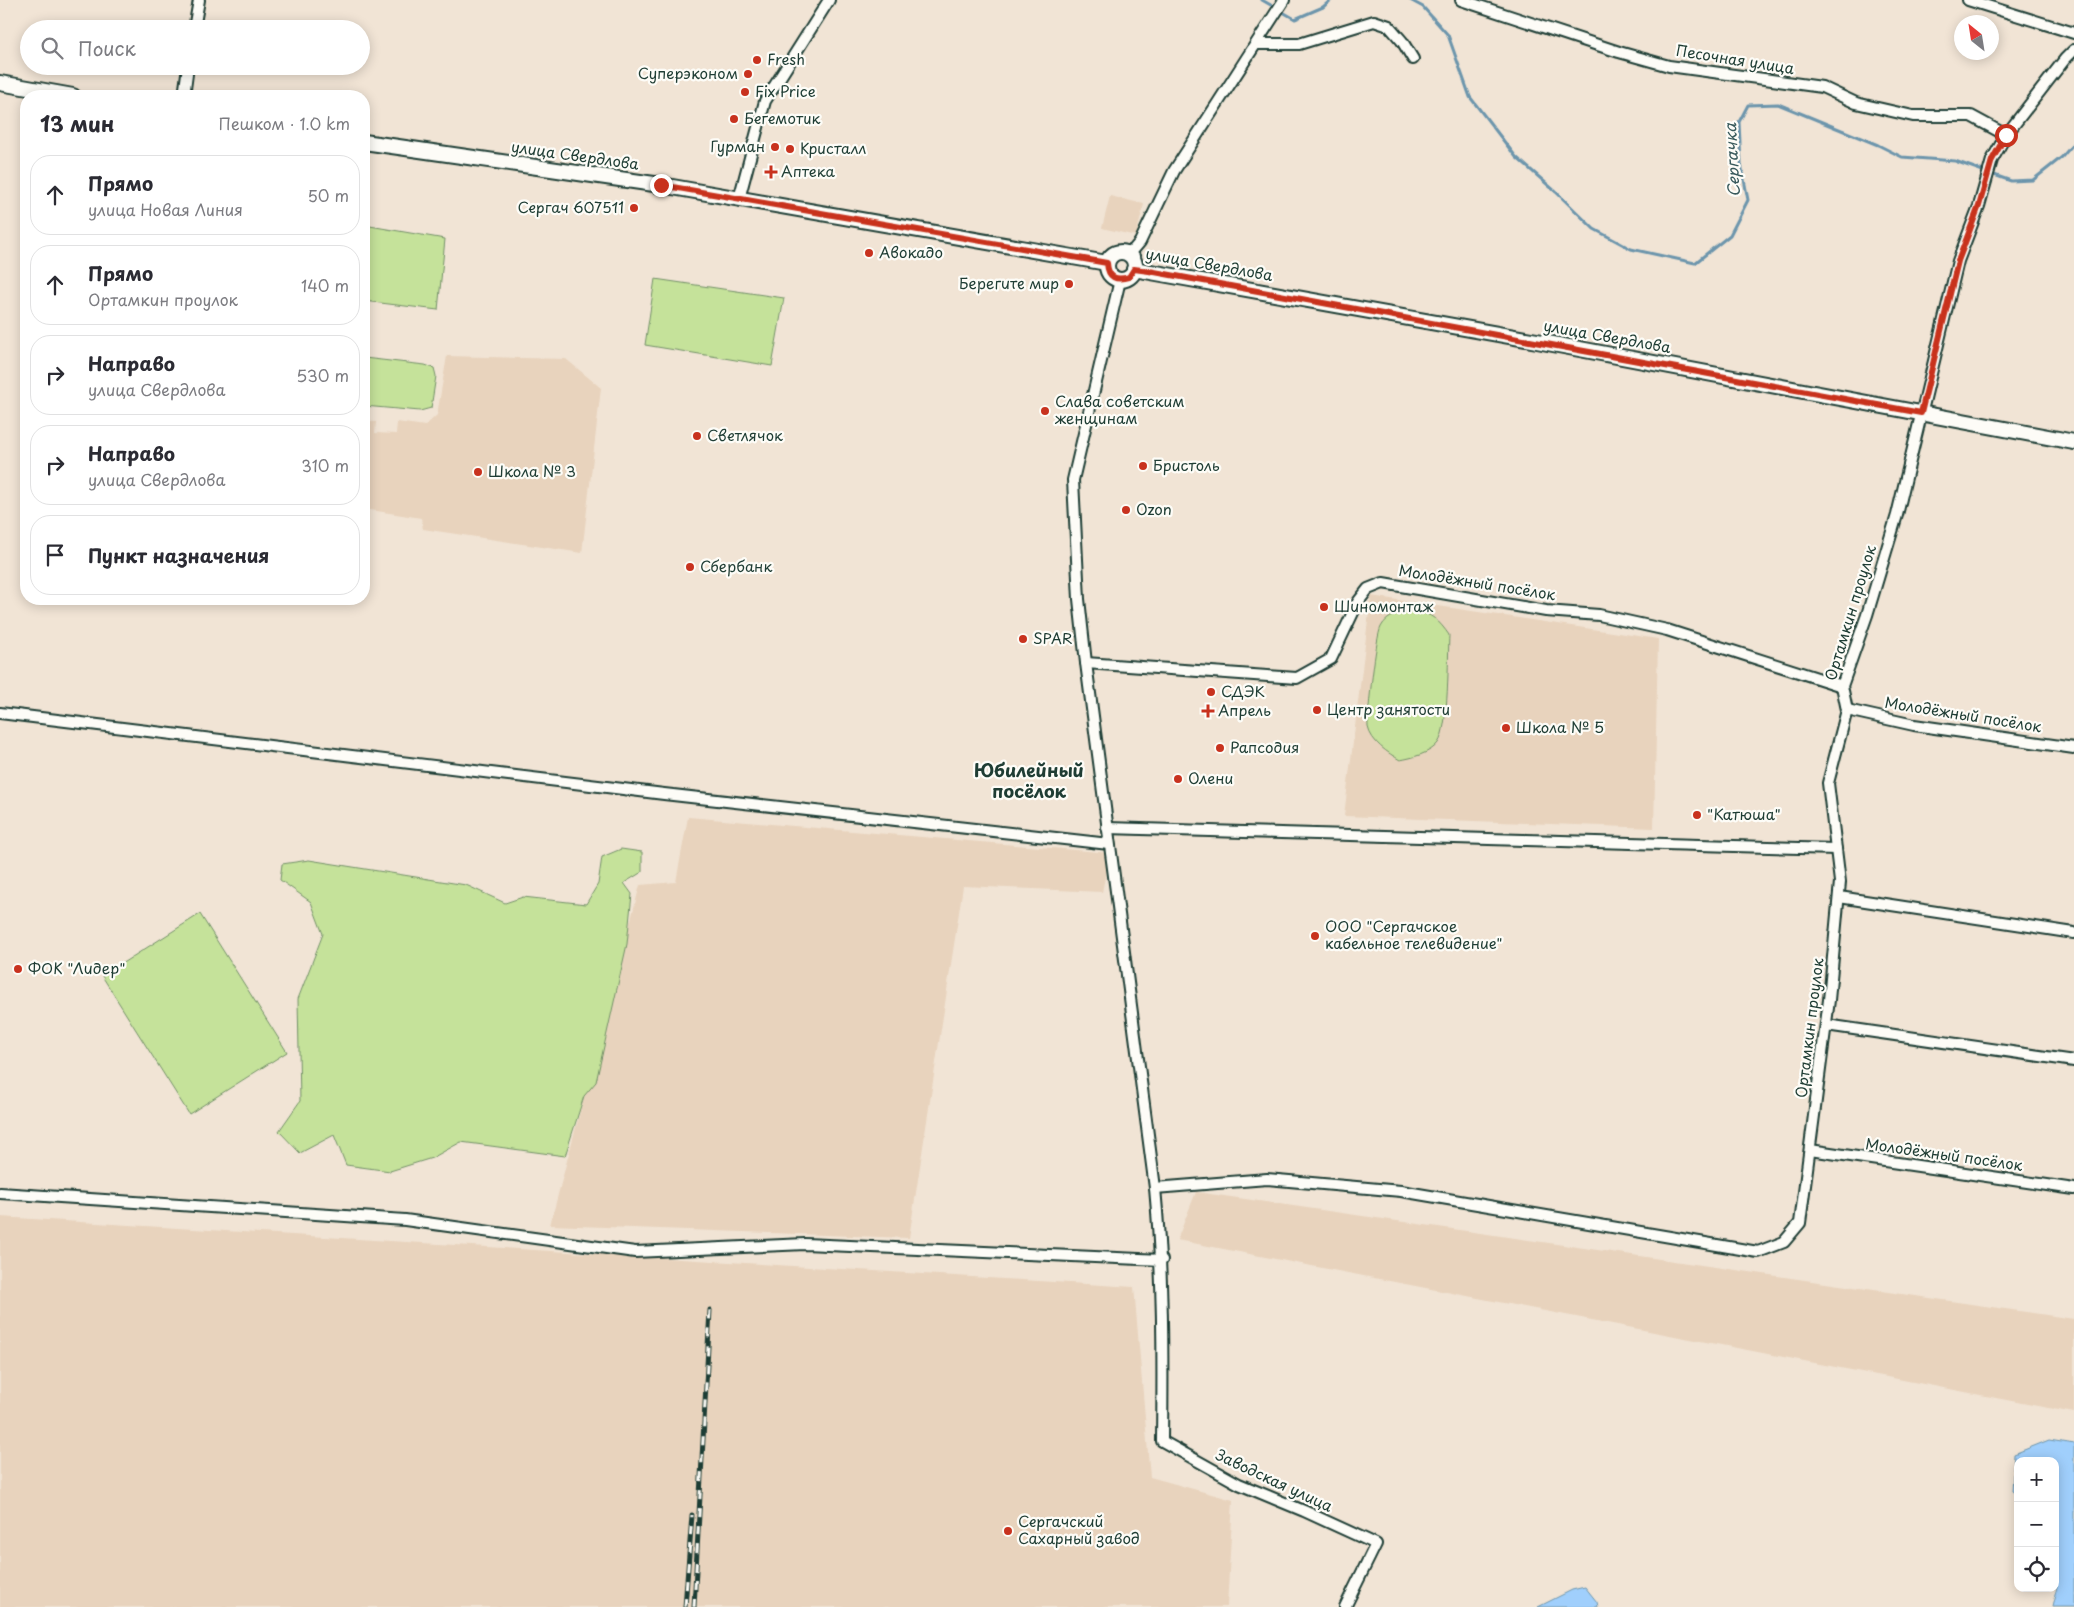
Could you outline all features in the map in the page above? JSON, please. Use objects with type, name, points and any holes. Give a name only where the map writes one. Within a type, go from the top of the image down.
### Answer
[{"type":"street","points":[[196,20],[199,0]]},
{"type":"street","points":[[739,199],[765,101],[830,0]]},
{"type":"street","points":[[1129,255],[1140,242],[1174,171],[1284,0]]},
{"type":"street","name":"Песочная улица","points":[[1461,0],[1618,52],[1669,66],[1822,87],[1856,103],[1913,116],[1971,116],[2006,135]]},
{"type":"street","points":[[1968,0],[2074,33]]},
{"type":"street","points":[[1257,44],[1299,44],[1374,21],[1389,26],[1402,41],[1413,59]]},
{"type":"street","name":"Ортамкин проулок","points":[[1155,1188],[1267,1179],[1401,1191],[1758,1252],[1784,1242],[1800,1222],[1826,1025],[1840,882],[1828,782],[1847,710],[1842,686],[1867,615],[1897,515],[1958,261],[1979,206],[1992,160],[2006,135],[2074,50]]},
{"type":"street","points":[[185,90],[187,75]]},
{"type":"street","points":[[0,83],[39,90]]},
{"type":"street","name":"улица Свердлова","points":[[370,143],[661,185],[1107,263]]},
{"type":"street","points":[[1120,252],[1129,255],[1134,261],[1134,269],[1129,277],[1120,280],[1113,278],[1108,271],[1107,263],[1111,256],[1120,252]]},
{"type":"street","name":"улица Свердлова","points":[[1134,269],[2074,442]]},
{"type":"street","points":[[0,1192],[406,1220],[635,1252],[805,1244],[1162,1260],[1155,1188],[1086,663],[1079,599],[1073,480],[1120,280]]},
{"type":"street","name":"Молодёжный посёлок","points":[[1086,663],[1298,678],[1331,659],[1358,602],[1368,589],[1383,583],[1546,611],[1599,615],[1667,630],[1842,686]]},
{"type":"street","name":"Молодёжный посёлок","points":[[1847,710],[1914,725],[2074,748]]},
{"type":"street","points":[[0,713],[664,794],[1109,844]]},
{"type":"street","points":[[1107,828],[1836,849]]},
{"type":"street","points":[[1839,897],[2074,933]]},
{"type":"street","points":[[1826,1025],[2074,1061]]},
{"type":"street","name":"Молодёжный посёлок","points":[[1810,1150],[2074,1189]]},
{"type":"street","name":"Заводская улица","points":[[1162,1260],[1164,1324],[1162,1441],[1238,1484],[1304,1511],[1376,1544],[1345,1607]]},
{"type":"shaded area","points":[[1110,196],[1144,204],[1136,236],[1102,228]]},
{"type":"shaded area","name":"Школа № 3","points":[[447,356],[566,359],[601,388],[582,553],[423,529],[421,518],[370,510],[370,422],[376,422],[375,433],[396,434],[397,422],[425,426],[437,415]]},
{"type":"shaded area","name":"Школа № 5","points":[[1371,596],[1658,639],[1654,828],[1344,816]]},
{"type":"shaded area","points":[[688,817],[1110,853],[1102,892],[963,886],[909,1238],[550,1225],[640,885],[676,882]]},
{"type":"shaded area","points":[[1196,1192],[2074,1319],[2074,1413],[1177,1240]]},
{"type":"shaded area","name":"Сергачский Сахарный завод","points":[[0,1217],[1134,1287],[1150,1477],[1233,1500],[1227,1607],[0,1607]]},
{"type":"green space","points":[[370,226],[445,239],[438,310],[370,302]]},
{"type":"green space","points":[[655,279],[784,298],[772,366],[645,345]]},
{"type":"green space","points":[[370,359],[425,365],[434,368],[436,376],[431,408],[420,411],[370,407]]},
{"type":"green space","points":[[1414,611],[1430,616],[1449,635],[1446,708],[1442,735],[1435,747],[1426,752],[1400,760],[1385,750],[1373,738],[1368,727],[1369,708],[1374,660],[1381,627],[1391,617],[1400,613]]},
{"type":"green space","points":[[621,849],[642,852],[642,872],[624,883],[632,894],[627,944],[596,1082],[584,1096],[565,1156],[461,1142],[432,1158],[390,1171],[346,1165],[334,1135],[300,1153],[279,1131],[300,1101],[298,999],[323,934],[311,902],[280,880],[282,864],[309,860],[466,885],[505,903],[523,897],[586,904],[598,884],[602,857]]},
{"type":"green space","points":[[200,914],[287,1052],[189,1114],[102,976]]},
{"type":"water","points":[[2049,1440],[2074,1444],[2074,1607],[2052,1607],[2056,1592],[2059,1592],[2059,1457],[2014,1457],[2014,1492],[2012,1491],[2014,1454]]},
{"type":"water","points":[[1585,1587],[1597,1602],[1598,1607],[1538,1607],[1572,1590]]},
{"type":"waterway","name":"Сергачка","points":[[1262,0],[1295,19],[1323,7],[1331,0]]},
{"type":"waterway","name":"Сергачка","points":[[1410,0],[1423,7],[1448,35],[1470,97],[1516,157],[1594,229],[1631,249],[1695,263],[1730,235],[1748,200],[1741,164],[1739,122],[1748,105],[1778,104],[1878,145],[1902,157],[1955,161],[2011,181],[2033,180],[2062,157],[2074,143]]},
{"type":"railway","points":[[694,1607],[710,1310]]},
{"type":"railway","points":[[685,1607],[692,1515]]},
{"type":"place","name":"Fresh","points":[[757,60]]},
{"type":"place","name":"Суперэконом","points":[[748,74]]},
{"type":"place","name":"Fix Price","points":[[745,92]]},
{"type":"place","name":"Бегемотик","points":[[734,119]]},
{"type":"place","name":"Гурман","points":[[775,147]]},
{"type":"place","name":"Кристалл","points":[[790,149]]},
{"type":"place","name":"Аптека","points":[[771,172]]},
{"type":"place","name":"Сергач 607511","points":[[634,208]]},
{"type":"place","name":"Авокадо","points":[[869,253]]},
{"type":"place","name":"Берегите мир","points":[[1069,284]]},
{"type":"place","name":"Слава советским женщинам","points":[[1045,411]]},
{"type":"place","name":"Светлячок","points":[[697,436]]},
{"type":"place","name":"Бристоль","points":[[1143,466]]},
{"type":"place","name":"Школа № 3","points":[[478,472]]},
{"type":"place","name":"Ozon","points":[[1126,510]]},
{"type":"place","name":"Сбербанк","points":[[690,567]]},
{"type":"place","name":"Шиномонтаж","points":[[1324,607]]},
{"type":"place","name":"SPAR","points":[[1023,639]]},
{"type":"place","name":"СДЭК","points":[[1211,692]]},
{"type":"place","name":"Центр занятости","points":[[1317,710]]},
{"type":"place","name":"Апрель","points":[[1208,711]]},
{"type":"place","name":"Школа № 5","points":[[1506,728]]},
{"type":"place","name":"Рапсодия","points":[[1220,748]]},
{"type":"place","name":"Олени","points":[[1178,779]]},
{"type":"place","name":"\"Катюша\"","points":[[1697,815]]},
{"type":"place","name":"ООО \"Сергачское кабельное телевидение\"","points":[[1315,936]]},
{"type":"place","name":"ФОК \"Лидер\"","points":[[18,969]]},
{"type":"place","name":"Сергачский Сахарный завод","points":[[1008,1531]]},
{"type":"district","name":"Юбилейный посёлок","points":[[1029,781]]},
{"type":"route","points":[[661,185],[1107,263],[1108,271],[1113,278],[1120,280],[1129,277],[1134,269],[1149,271],[1680,367],[1921,413],[1958,261],[1979,206],[1992,160],[2006,135]]}]
